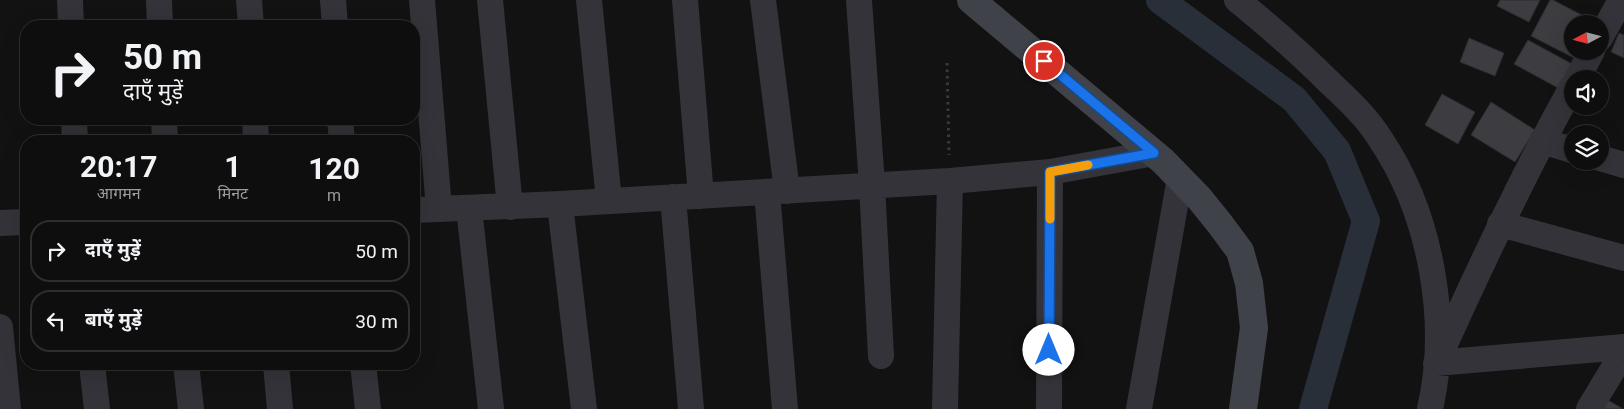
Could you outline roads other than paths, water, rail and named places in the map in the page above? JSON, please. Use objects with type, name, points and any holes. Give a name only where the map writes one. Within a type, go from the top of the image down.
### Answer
[{"type":"street","points":[[70,0],[71,20]]},
{"type":"street","points":[[159,0],[160,20]]},
{"type":"street","points":[[250,0],[251,20]]},
{"type":"street","points":[[333,0],[335,20]]},
{"type":"street","points":[[422,0],[426,209],[510,207],[950,181],[1050,172],[1154,153]]},
{"type":"street","points":[[490,0],[510,207]]},
{"type":"street","points":[[589,0],[609,201]]},
{"type":"street","points":[[685,0],[701,196]]},
{"type":"street","points":[[763,0],[777,191],[785,409]]},
{"type":"street","points":[[859,0],[872,186],[881,356]]},
{"type":"street","points":[[971,0],[1154,153],[1199,198],[1240,251],[1249,283],[1254,328],[1243,409]]},
{"type":"street","points":[[1237,0],[1283,37],[1344,96],[1381,139],[1398,168],[1425,239],[1432,268],[1438,335],[1430,409]]},
{"type":"street","points":[[1609,22],[1621,0]]},
{"type":"street","points":[[1436,363],[1500,224],[1564,101]]},
{"type":"street","points":[[1542,141],[1564,148]]},
{"type":"street","points":[[1609,161],[1624,165]]},
{"type":"street","points":[[1049,409],[1050,172]]},
{"type":"street","points":[[1139,409],[1180,178]]},
{"type":"street","points":[[945,409],[950,181]]},
{"type":"street","points":[[673,197],[692,409]]},
{"type":"street","points":[[560,204],[584,409]]},
{"type":"street","points":[[469,208],[491,409]]},
{"type":"street","points":[[0,223],[20,222]]},
{"type":"street","points":[[1500,224],[1624,258]]},
{"type":"street","points":[[0,327],[8,409]]},
{"type":"street","points":[[1436,363],[1624,349]]},
{"type":"street","points":[[1590,409],[1624,349]]},
{"type":"street","points":[[93,370],[97,409]]},
{"type":"street","points":[[187,370],[191,409]]},
{"type":"street","points":[[277,370],[280,409]]},
{"type":"street","points":[[364,370],[368,409]]},
{"type":"waterway","points":[[1160,0],[1294,99],[1337,151],[1366,221],[1313,409]]}]
